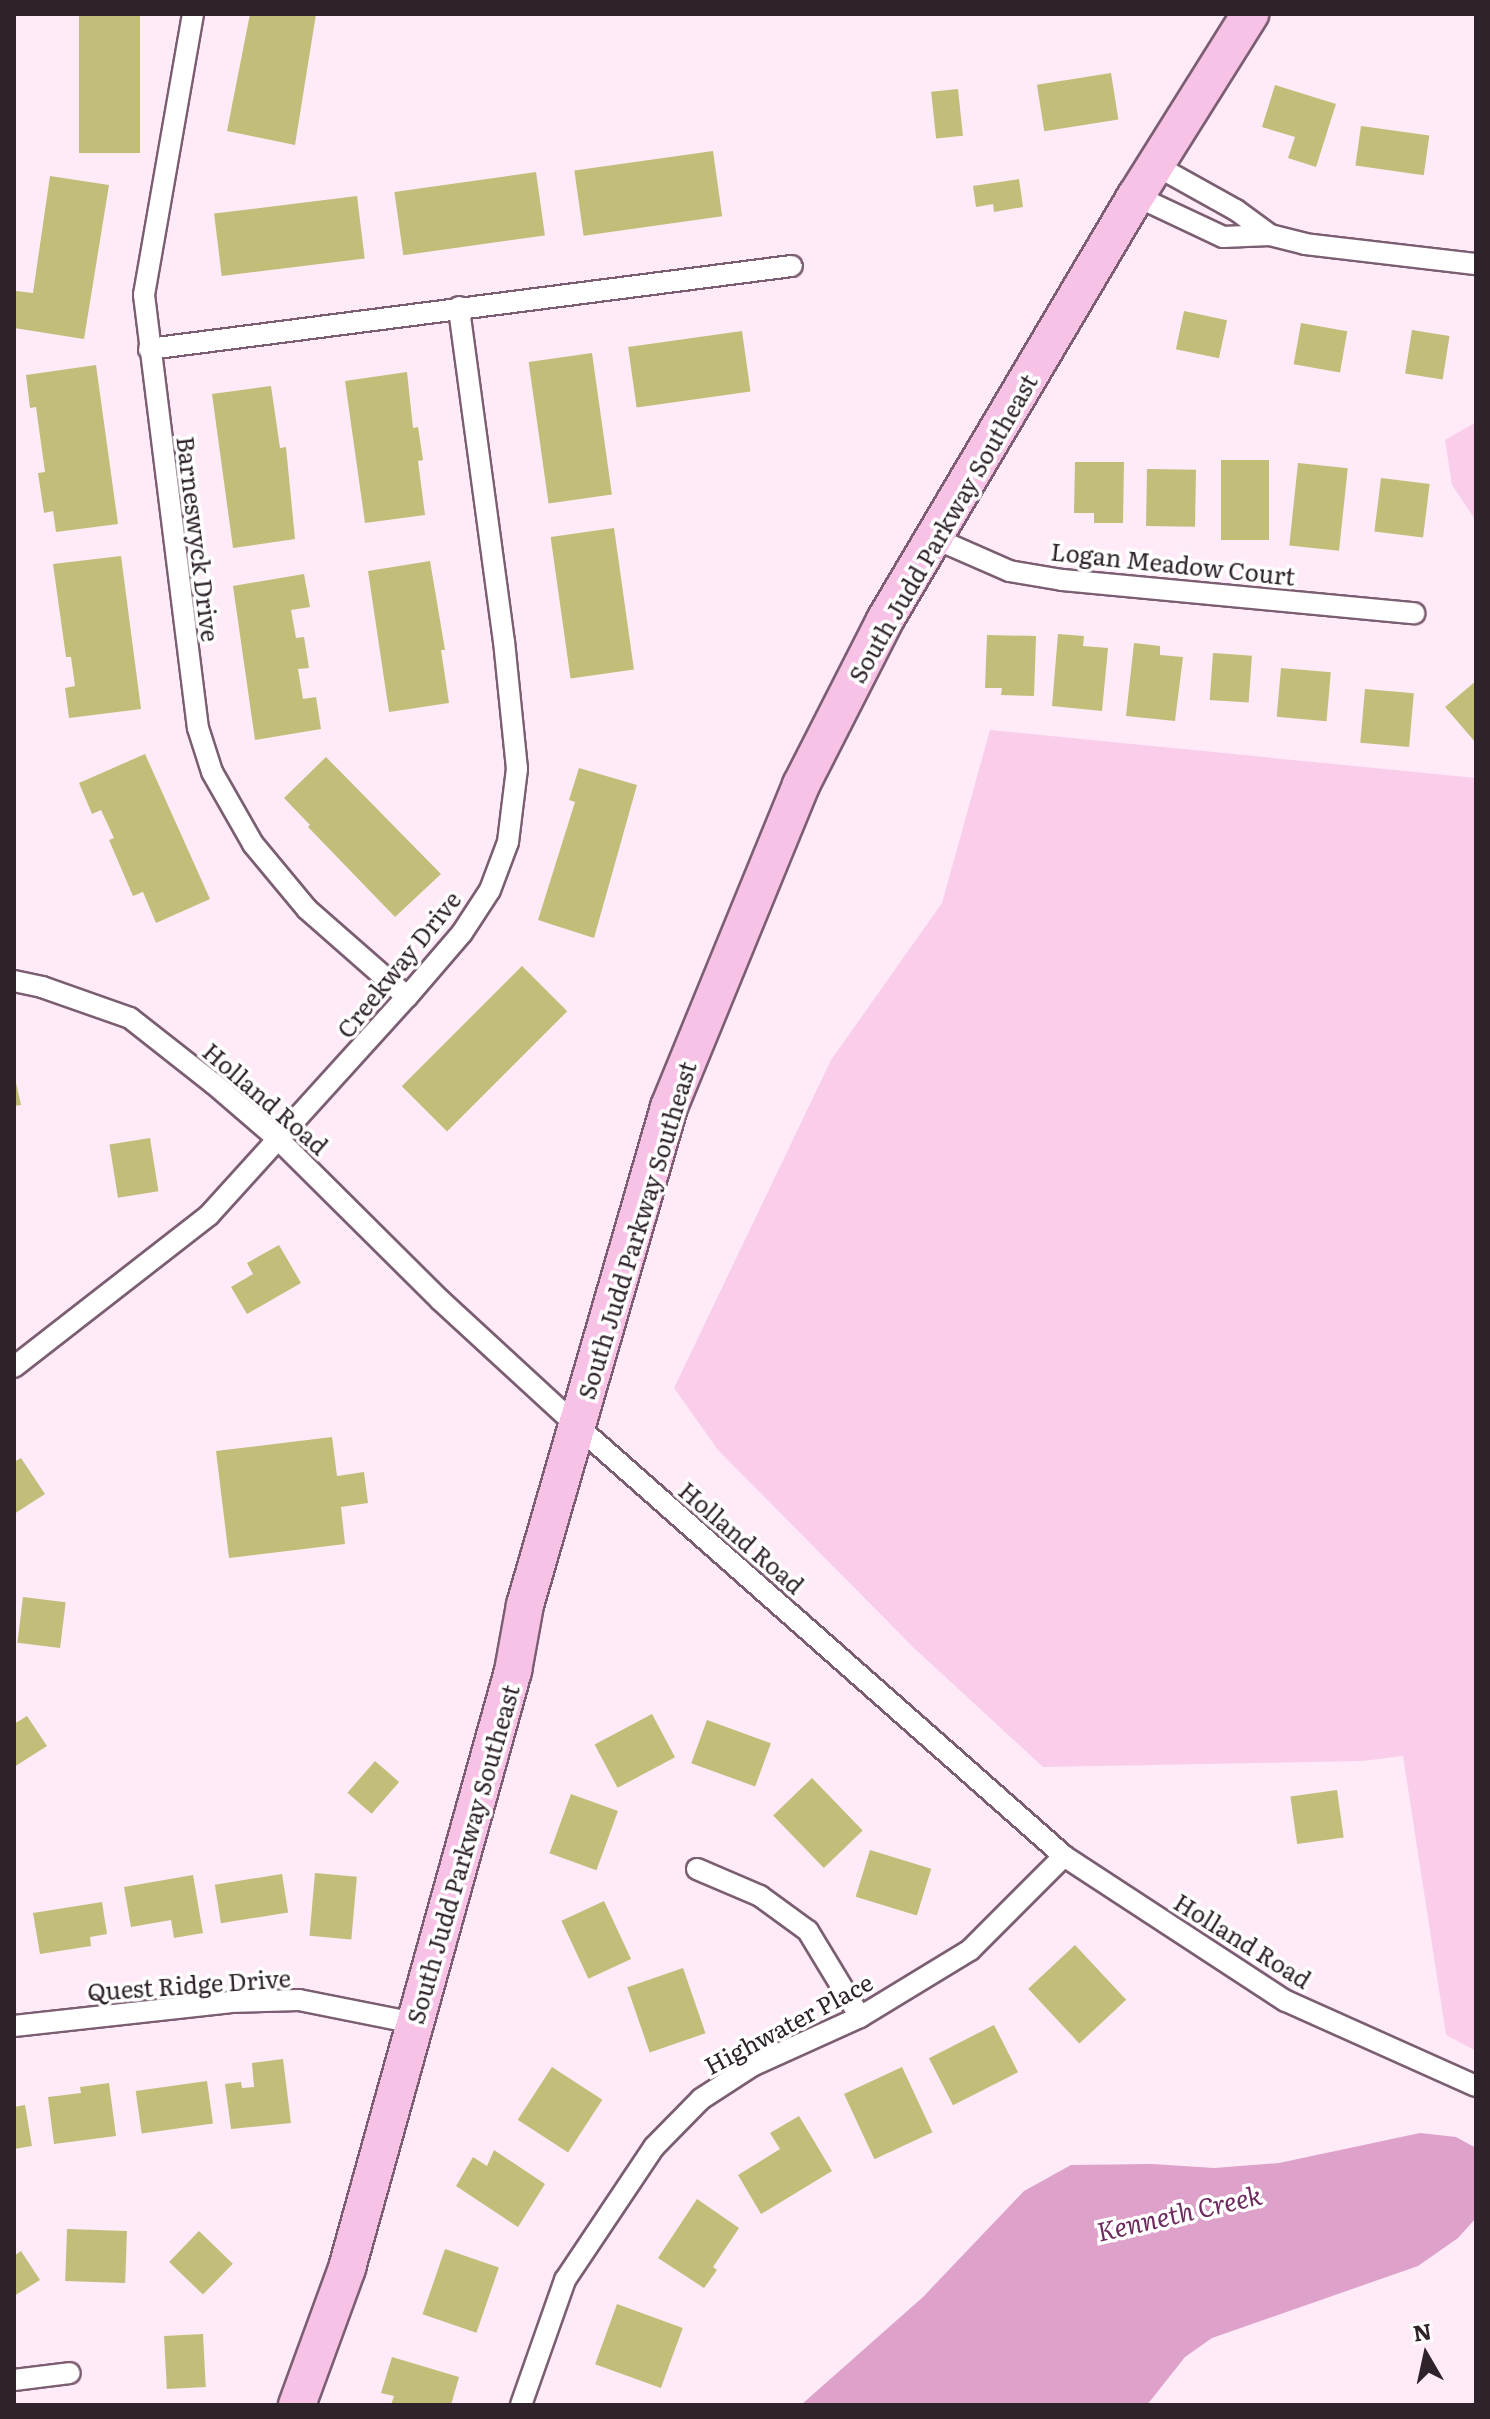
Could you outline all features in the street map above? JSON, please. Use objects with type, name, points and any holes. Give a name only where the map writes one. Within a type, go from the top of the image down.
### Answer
[{"type":"highway","name":"South Judd Parkway Southeast","points":[[297,2405],[347,2268],[513,1671],[525,1605],[669,1107],[801,785],[885,620],[1136,196],[1250,14]]},
{"type":"street","name":"Barneswyck Drive","points":[[193,14],[144,295],[198,728],[212,772],[253,844],[307,909],[407,997]]},
{"type":"street","points":[[1155,165],[1236,210],[1270,235]]},
{"type":"street","points":[[1136,196],[1223,237],[1270,235],[1320,246],[1476,264]]},
{"type":"street","points":[[149,349],[792,266]]},
{"type":"street","name":"Creekway Drive","points":[[14,1367],[209,1215],[407,997],[462,933],[490,890],[508,842],[517,769],[504,642],[459,307]]},
{"type":"street","name":"Logan Meadow Court","points":[[934,538],[1009,571],[1062,580],[1414,613]]},
{"type":"street","name":"Holland Road","points":[[14,981],[42,987],[130,1018],[279,1140],[440,1300],[576,1425],[1064,1856],[1286,2001],[1476,2086]]},
{"type":"street","name":"Highwater Place","points":[[521,2405],[565,2280],[654,2147],[701,2099],[752,2066],[860,2017],[970,1950],[1064,1856]]},
{"type":"street","points":[[697,1869],[760,1896],[808,1931],[860,2017]]},
{"type":"street","name":"Quest Ridge Drive","points":[[14,2026],[230,2002],[299,2000],[414,2023]]},
{"type":"street","points":[[14,2380],[70,2373]]},
{"type":"shaded area","points":[[1476,422],[1476,521],[1452,485],[1445,440]]},
{"type":"shaded area","points":[[990,730],[1476,778],[1476,2051],[1446,2035],[1403,1756],[1363,1761],[1043,1767],[914,1648],[718,1450],[674,1388],[831,1060],[942,903]]},
{"type":"water","name":"Kenneth Creek","points":[[1420,2133],[1456,2137],[1476,2148],[1476,2218],[1458,2238],[1418,2266],[1212,2338],[1185,2357],[1147,2405],[801,2405],[923,2297],[1024,2191],[1071,2165],[1152,2164],[1214,2168],[1279,2163]]},
{"type":"building","points":[[79,14],[140,14],[140,153],[79,153]]},
{"type":"building","points":[[250,14],[316,14],[295,145],[227,131]]},
{"type":"building","points":[[1111,73],[1118,119],[1044,131],[1037,85]]},
{"type":"building","points":[[1275,85],[1336,104],[1316,167],[1288,158],[1295,137],[1262,127]]},
{"type":"building","points":[[958,89],[963,136],[936,139],[931,92]]},
{"type":"building","points":[[1361,126],[1429,136],[1424,175],[1355,166]]},
{"type":"building","points":[[713,151],[722,216],[584,236],[574,170]]},
{"type":"building","points":[[536,172],[545,235],[403,255],[394,192]]},
{"type":"building","points":[[50,176],[109,185],[84,339],[14,328],[16,291],[33,293]]},
{"type":"building","points":[[1019,179],[1023,207],[994,212],[993,204],[976,207],[973,186]]},
{"type":"building","points":[[357,196],[365,259],[222,276],[214,214]]},
{"type":"building","points":[[1184,311],[1227,320],[1219,358],[1176,349]]},
{"type":"building","points":[[1301,323],[1347,331],[1340,373],[1294,364]]},
{"type":"building","points":[[1412,330],[1450,336],[1443,379],[1405,373]]},
{"type":"building","points":[[742,331],[750,391],[637,407],[628,347]]},
{"type":"building","points":[[592,353],[612,495],[549,504],[529,362]]},
{"type":"building","points":[[96,365],[118,524],[56,532],[53,511],[44,513],[38,473],[45,472],[36,407],[30,408],[26,375]]},
{"type":"building","points":[[407,372],[413,428],[418,427],[423,460],[418,461],[425,515],[365,523],[345,381]]},
{"type":"building","points":[[271,386],[280,448],[286,447],[295,539],[233,548],[212,394]]},
{"type":"building","points":[[1221,460],[1269,460],[1269,540],[1221,540]]},
{"type":"building","points":[[1075,462],[1124,462],[1123,523],[1094,523],[1094,513],[1074,513]]},
{"type":"building","points":[[1298,463],[1348,468],[1339,551],[1289,546]]},
{"type":"building","points":[[1147,469],[1196,470],[1195,527],[1146,526]]},
{"type":"building","points":[[1381,478],[1430,484],[1423,538],[1374,532]]},
{"type":"building","points":[[614,528],[634,670],[571,679],[551,537]]},
{"type":"building","points":[[121,556],[141,709],[69,718],[65,688],[75,686],[71,657],[66,657],[53,564]]},
{"type":"building","points":[[430,561],[445,650],[441,650],[449,703],[389,712],[368,571]]},
{"type":"building","points":[[304,574],[310,607],[291,610],[296,638],[304,637],[309,668],[298,669],[303,699],[316,697],[321,729],[255,740],[233,586]]},
{"type":"building","points":[[1058,634],[1084,636],[1083,646],[1108,648],[1102,711],[1052,706]]},
{"type":"building","points":[[987,635],[1036,636],[1034,696],[1001,695],[1002,688],[985,688]]},
{"type":"building","points":[[1134,643],[1160,646],[1160,655],[1183,657],[1175,721],[1126,716]]},
{"type":"building","points":[[1213,653],[1252,656],[1249,703],[1210,700]]},
{"type":"building","points":[[1281,668],[1331,672],[1327,721],[1277,717]]},
{"type":"building","points":[[1476,681],[1476,743],[1445,707]]},
{"type":"building","points":[[1365,689],[1414,693],[1409,747],[1360,743]]},
{"type":"building","points":[[145,754],[210,899],[156,923],[143,892],[133,896],[109,840],[114,838],[101,810],[92,814],[79,783]]},
{"type":"building","points":[[326,757],[441,874],[395,917],[284,798]]},
{"type":"building","points":[[579,768],[637,785],[594,938],[538,920],[575,802],[569,800]]},
{"type":"building","points":[[522,966],[567,1011],[447,1131],[402,1086]]},
{"type":"building","points":[[14,1074],[21,1105],[14,1106]]},
{"type":"building","points":[[150,1138],[158,1191],[118,1198],[110,1144]]},
{"type":"building","points":[[279,1245],[301,1283],[247,1314],[231,1287],[253,1274],[247,1263]]},
{"type":"building","points":[[332,1437],[337,1476],[364,1472],[368,1503],[341,1507],[345,1544],[229,1558],[216,1451]]},
{"type":"building","points":[[21,1458],[45,1494],[14,1514],[14,1462]]},
{"type":"building","points":[[23,1597],[66,1602],[60,1648],[17,1643]]},
{"type":"building","points":[[652,1714],[675,1757],[618,1788],[595,1745]]},
{"type":"building","points":[[27,1716],[47,1746],[14,1767],[14,1724]]},
{"type":"building","points":[[707,1720],[771,1743],[755,1786],[691,1763]]},
{"type":"building","points":[[375,1761],[399,1782],[372,1814],[347,1793]]},
{"type":"building","points":[[812,1778],[863,1831],[824,1868],[773,1816]]},
{"type":"building","points":[[1337,1790],[1344,1838],[1297,1844],[1290,1797]]},
{"type":"building","points":[[571,1794],[618,1811],[596,1870],[549,1853]]},
{"type":"building","points":[[870,1850],[931,1869],[917,1916],[856,1897]]},
{"type":"building","points":[[315,1873],[357,1877],[351,1939],[310,1936]]},
{"type":"building","points":[[282,1874],[288,1913],[221,1923],[215,1885]]},
{"type":"building","points":[[193,1875],[203,1933],[174,1938],[171,1920],[131,1927],[124,1887]]},
{"type":"building","points":[[604,1901],[631,1959],[588,1979],[561,1921]]},
{"type":"building","points":[[102,1902],[107,1934],[90,1937],[91,1946],[40,1954],[33,1913]]},
{"type":"building","points":[[1075,1945],[1126,2000],[1079,2043],[1028,1989]]},
{"type":"building","points":[[683,1968],[705,2033],[650,2052],[627,1987]]},
{"type":"building","points":[[994,2025],[1018,2072],[953,2105],[929,2058]]},
{"type":"building","points":[[283,2059],[291,2123],[231,2129],[225,2084],[241,2082],[242,2088],[254,2087],[252,2063]]},
{"type":"building","points":[[552,2067],[602,2100],[568,2153],[518,2120]]},
{"type":"building","points":[[902,2067],[932,2132],[874,2159],[844,2094]]},
{"type":"building","points":[[207,2081],[213,2124],[142,2134],[136,2091]]},
{"type":"building","points":[[109,2083],[116,2136],[54,2144],[48,2097],[81,2093],[80,2087]]},
{"type":"building","points":[[25,2105],[32,2146],[14,2149],[14,2107]]},
{"type":"building","points":[[799,2116],[832,2171],[761,2214],[738,2175],[780,2149],[770,2133]]},
{"type":"building","points":[[494,2150],[545,2184],[518,2227],[456,2186],[473,2157],[487,2166]]},
{"type":"building","points":[[697,2199],[739,2228],[713,2267],[717,2270],[704,2288],[658,2258]]},
{"type":"building","points":[[67,2229],[127,2231],[125,2283],[65,2281]]},
{"type":"building","points":[[199,2231],[233,2264],[203,2295],[169,2262]]},
{"type":"building","points":[[445,2249],[499,2268],[476,2333],[423,2314]]},
{"type":"building","points":[[21,2251],[40,2280],[14,2296],[14,2256]]},
{"type":"building","points":[[617,2304],[683,2328],[661,2388],[595,2364]]},
{"type":"building","points":[[203,2334],[206,2387],[167,2389],[164,2336]]},
{"type":"building","points":[[392,2357],[459,2377],[451,2405],[391,2405],[394,2396],[381,2393]]}]
